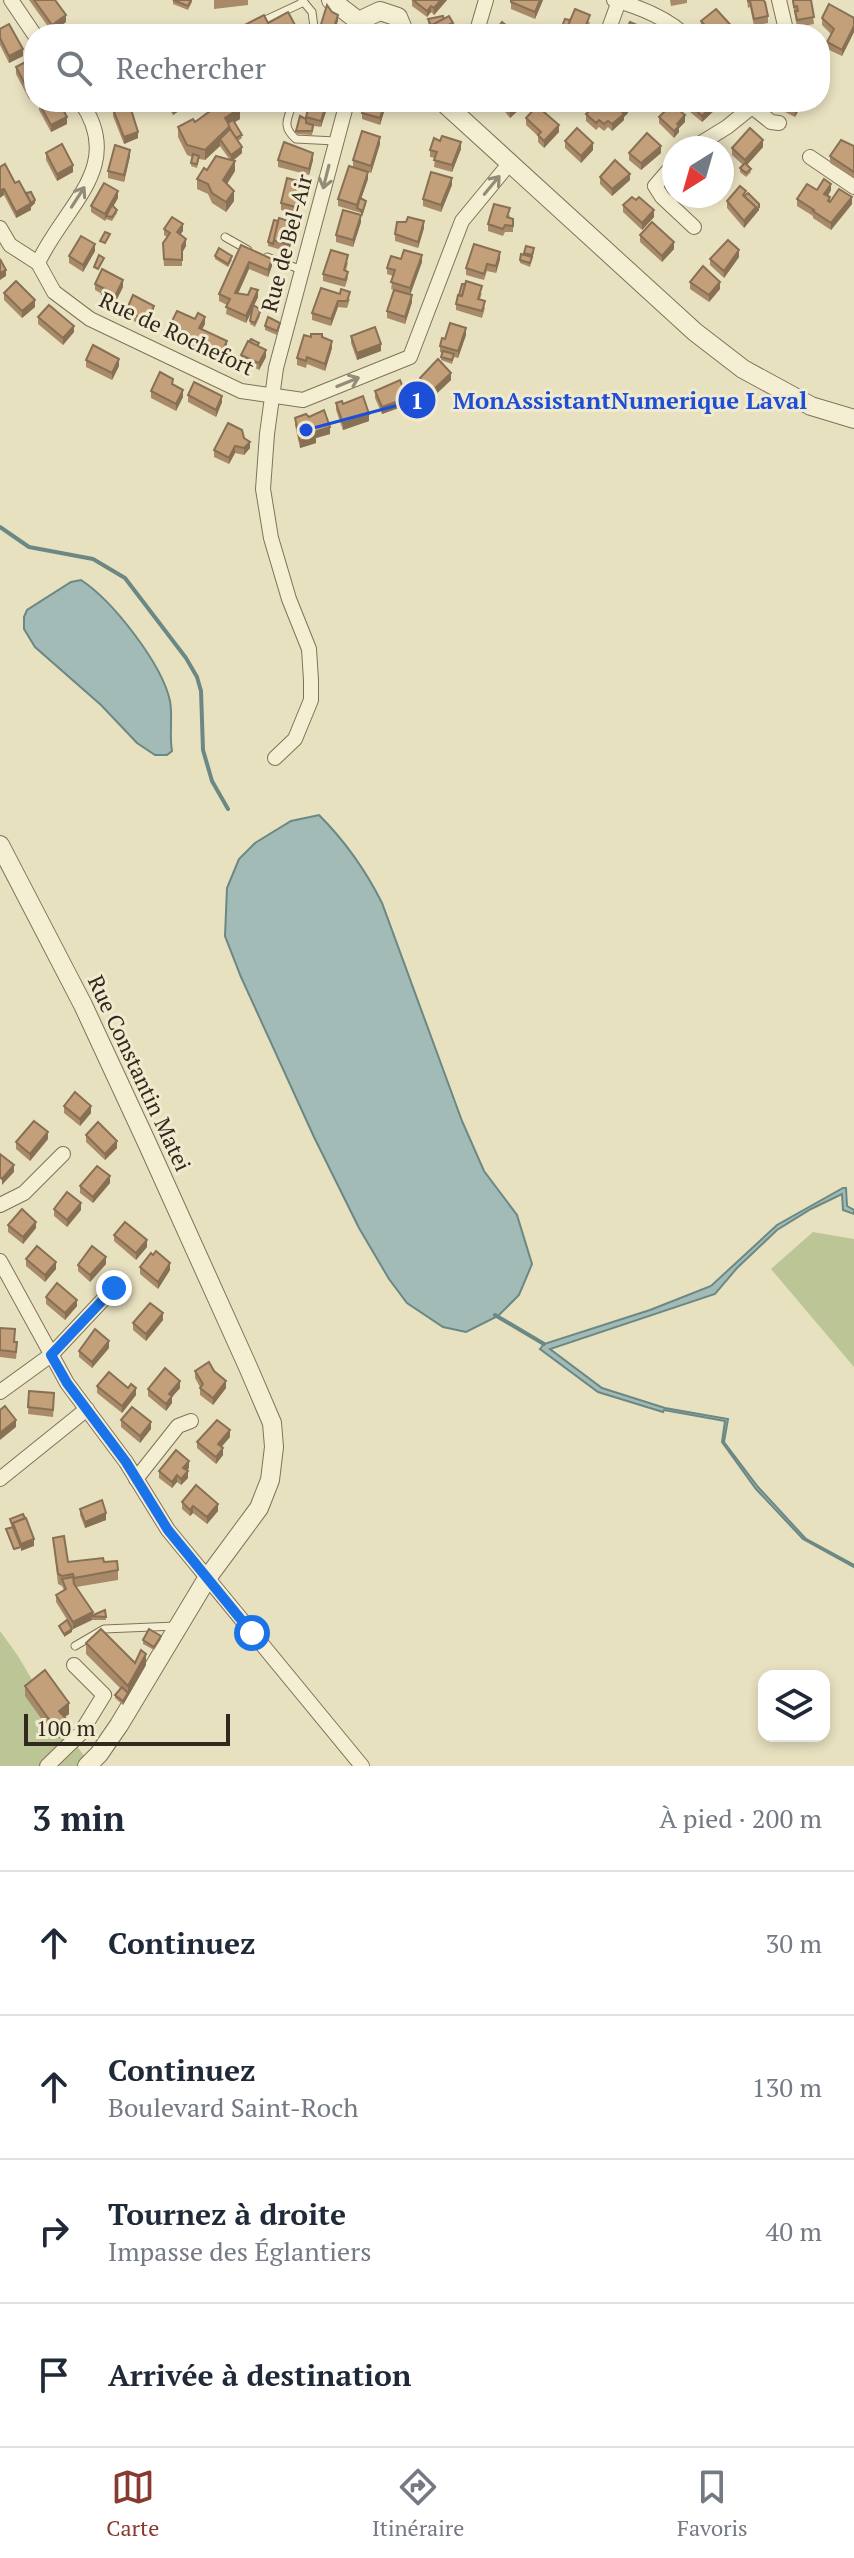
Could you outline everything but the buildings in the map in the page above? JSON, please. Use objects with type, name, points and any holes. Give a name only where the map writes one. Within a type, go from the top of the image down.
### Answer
[{"type":"street","points":[[11,0],[27,24]]},
{"type":"street","points":[[331,0],[356,18],[386,6],[401,24]]},
{"type":"street","points":[[479,24],[486,0]]},
{"type":"street","points":[[779,0],[785,24]]},
{"type":"street","points":[[610,24],[616,1],[671,24]]},
{"type":"street","points":[[38,263],[91,177],[98,156],[98,132],[88,112]]},
{"type":"street","name":"Rue de Bel-Air","points":[[275,758],[295,739],[311,700],[309,649],[289,599],[271,538],[263,489],[267,434],[276,368],[344,112]]},
{"type":"street","points":[[454,112],[684,323],[743,369],[811,406],[854,419]]},
{"type":"street","points":[[712,136],[743,112]]},
{"type":"street","points":[[760,112],[771,122],[779,123]]},
{"type":"street","points":[[810,157],[854,187]]},
{"type":"street","name":"Rue de Rochefort","points":[[0,228],[10,245],[38,263],[54,292],[90,319],[241,391],[303,400],[410,357],[462,221],[509,164]]},
{"type":"street","points":[[662,178],[655,186],[662,197]]},
{"type":"street","points":[[674,208],[694,227]]},
{"type":"street","name":"Rue Constantin Matei","points":[[0,845],[83,1005],[272,1423],[273,1464],[267,1493],[259,1508],[208,1577],[119,1725],[87,1766]]},
{"type":"street","points":[[0,1205],[24,1193],[63,1154]]},
{"type":"street","points":[[0,1261],[5,1280],[51,1355],[168,1530],[362,1766]]},
{"type":"street","points":[[0,1392],[51,1355],[114,1288]]},
{"type":"street","points":[[0,1479],[87,1409]]},
{"type":"street","points":[[136,1479],[178,1426],[191,1421]]},
{"type":"street","points":[[47,1766],[80,1734],[104,1695],[74,1665]]},
{"type":"lane","points":[[256,24],[303,1],[312,12],[314,24]]},
{"type":"lane","points":[[290,112],[287,131],[296,139],[335,141]]},
{"type":"lane","points":[[225,237],[254,253],[302,270]]},
{"type":"lane","points":[[75,1646],[104,1629],[178,1626]]},
{"type":"green space","points":[[813,1232],[854,1239],[854,1367],[771,1269]]},
{"type":"green space","points":[[0,1631],[51,1712],[92,1766],[0,1766]]},
{"type":"water","points":[[81,580],[121,618],[157,669],[171,707],[172,751],[167,755],[155,755],[137,743],[101,705],[35,647],[24,629],[27,610],[71,582]]},
{"type":"water","points":[[319,815],[354,856],[382,903],[462,1121],[484,1171],[517,1215],[532,1264],[519,1295],[498,1316],[466,1332],[443,1327],[407,1303],[389,1279],[359,1228],[314,1137],[225,936],[227,888],[239,859],[255,843],[291,821]]},
{"type":"water","points":[[846,1188],[847,1206],[854,1210],[854,1214],[843,1210],[842,1194],[811,1209],[777,1230],[715,1294],[550,1349],[602,1388],[665,1408],[728,1419],[724,1442],[758,1487],[806,1539],[854,1567],[803,1539],[756,1489],[722,1442],[725,1421],[663,1412],[598,1392],[540,1349],[544,1344],[650,1310],[711,1286],[777,1225]]},
{"type":"waterway","points":[[0,527],[29,547],[93,559],[125,578],[197,677],[201,691],[203,750],[212,781],[228,809]]},
{"type":"waterway","points":[[495,1315],[544,1344]]},
{"type":"place","name":"MonAssistantNumerique Laval","points":[[306,430]]},
{"type":"route","points":[[114,1288],[51,1355],[67,1383],[126,1462],[168,1530],[252,1633]]}]
